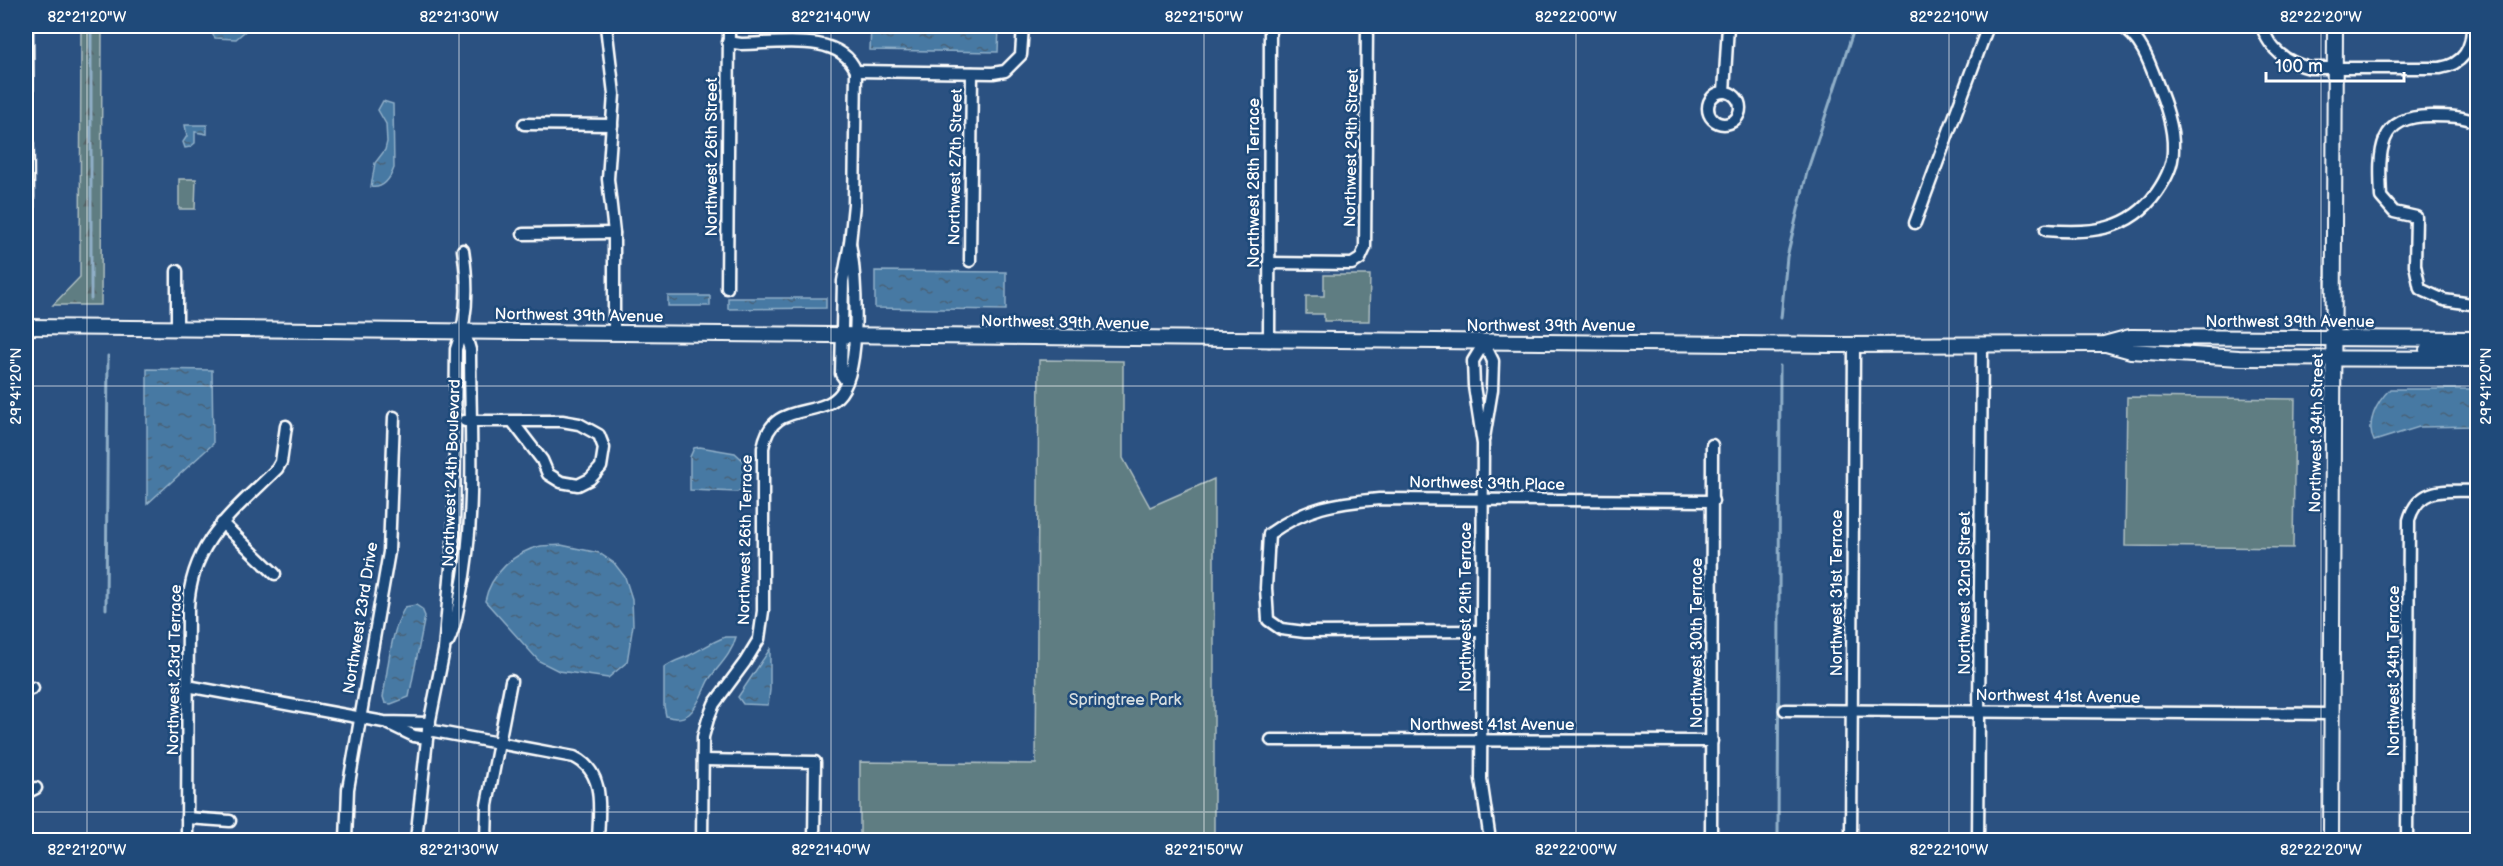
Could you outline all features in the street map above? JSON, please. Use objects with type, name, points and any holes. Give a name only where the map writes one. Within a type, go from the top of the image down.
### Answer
[{"type":"main road","name":"Northwest 34th Street","points":[[2331,840],[2335,26]]},
{"type":"main road","name":"Northwest 39th Avenue","points":[[26,327],[464,330],[848,337],[1854,345],[2104,344],[2130,337],[2478,339]]},
{"type":"main road","name":"Northwest 39th Avenue","points":[[2104,344],[2131,351],[2239,358],[2478,359]]},
{"type":"main road","name":"Northwest 39th Avenue","points":[[2334,358],[2349,351],[2478,349]]},
{"type":"street","points":[[606,26],[614,94],[608,179],[614,233],[614,334]]},
{"type":"street","name":"Northwest 26th Street","points":[[727,288],[729,26]]},
{"type":"street","points":[[728,42],[824,45],[844,53],[852,60],[855,71],[972,73],[1005,71],[1015,63],[1022,55],[1023,26]]},
{"type":"street","name":"Northwest 28th Terrace","points":[[1269,341],[1270,26]]},
{"type":"street","name":"Northwest 29th Street","points":[[1269,263],[1352,264],[1360,259],[1365,248],[1367,26]]},
{"type":"street","points":[[1724,92],[1728,26]]},
{"type":"street","points":[[1915,223],[1988,26]]},
{"type":"street","points":[[2262,26],[2273,48],[2283,57],[2294,64],[2310,68],[2440,68],[2456,64],[2466,54],[2470,45],[2472,26]]},
{"type":"street","points":[[2046,230],[2090,232],[2119,225],[2146,206],[2169,173],[2174,151],[2169,120],[2149,62],[2136,38],[2126,27]]},
{"type":"street","points":[[26,229],[28,221],[27,28]]},
{"type":"street","name":"Northwest 26th Terrace","points":[[702,840],[703,737],[714,704],[759,639],[763,611],[763,448],[765,435],[774,423],[786,416],[830,402],[841,393],[851,374],[848,337],[856,275],[850,243],[854,204],[855,71]]},
{"type":"street","name":"Northwest 27th Street","points":[[970,261],[972,73]]},
{"type":"street","points":[[2478,123],[2457,116],[2415,116],[2397,123],[2387,131],[2382,149],[2380,197],[2394,212],[2416,217],[2415,265],[2420,289],[2444,300],[2478,305]]},
{"type":"street","points":[[524,124],[612,125]]},
{"type":"street","points":[[523,234],[614,233]]},
{"type":"street","name":"Northwest 24th Boulevard","points":[[444,650],[455,621],[466,567],[470,502],[470,350],[464,330],[463,250]]},
{"type":"street","points":[[177,271],[177,328]]},
{"type":"street","name":"Northwest 24th Boulevard","points":[[416,840],[428,730],[444,650],[454,532],[456,349],[464,330]]},
{"type":"street","name":"Northwest 29th Terrace","points":[[1484,343],[1473,361],[1474,386],[1483,444],[1481,740],[1483,802],[1490,840]]},
{"type":"street","name":"Northwest 29th Terrace","points":[[1483,444],[1487,429],[1493,368],[1493,361],[1484,343]]},
{"type":"street","name":"Northwest 31st Terrace","points":[[1851,840],[1854,345]]},
{"type":"street","name":"Northwest 32nd Street","points":[[1978,840],[1982,345]]},
{"type":"street","name":"Northwest 23rd Drive","points":[[346,840],[348,789],[389,552],[394,417]]},
{"type":"street","points":[[456,421],[470,421],[512,421],[562,421],[589,428],[599,435],[604,448],[601,467],[590,479],[578,484],[561,482],[548,474],[537,451],[512,421]]},
{"type":"street","name":"Northwest 23rd Terrace","points":[[187,840],[188,608],[192,574],[207,542],[222,523],[277,469],[281,462],[286,426]]},
{"type":"street","name":"Northwest 30th Terrace","points":[[1711,840],[1712,445]]},
{"type":"street","name":"Northwest 34th Terrace","points":[[2407,840],[2409,520],[2417,502],[2434,491],[2478,491]]},
{"type":"street","name":"Northwest 39th Place","points":[[1481,631],[1305,632],[1281,629],[1268,620],[1266,588],[1269,534],[1287,521],[1337,502],[1379,499],[1713,501]]},
{"type":"street","points":[[222,523],[275,574]]},
{"type":"street","points":[[486,840],[487,805],[497,742],[511,681]]},
{"type":"street","points":[[188,686],[359,717]]},
{"type":"street","name":"Northwest 41st Avenue","points":[[1785,710],[2331,714]]},
{"type":"street","name":"Northwest 23rd Drive","points":[[359,717],[428,730]]},
{"type":"street","points":[[428,730],[574,757],[585,762],[597,779],[598,840]]},
{"type":"street","name":"Northwest 41st Avenue","points":[[1271,740],[1712,741]]},
{"type":"street","points":[[703,760],[815,762],[814,840]]},
{"type":"street","points":[[187,818],[230,821]]},
{"type":"green space","points":[[81,26],[102,26],[101,305],[53,305],[80,277]]},
{"type":"green space","points":[[179,179],[196,179],[195,209],[179,209]]},
{"type":"green space","points":[[1324,275],[1370,275],[1369,321],[1324,321],[1324,314],[1306,314],[1306,296],[1324,296]]},
{"type":"green space","name":"Springtree Park","points":[[1039,360],[1123,361],[1123,458],[1150,507],[1214,479],[1214,840],[860,840],[860,762],[1036,764]]},
{"type":"green space","points":[[2127,397],[2295,399],[2293,548],[2125,546]]},
{"type":"water","points":[[207,26],[251,26],[236,39],[215,38]]},
{"type":"water","points":[[871,26],[999,26],[998,52],[870,50]]},
{"type":"water","points":[[383,101],[393,104],[394,168],[386,182],[371,187],[375,163],[385,150],[387,142],[386,124],[378,110]]},
{"type":"water","points":[[185,125],[207,125],[207,134],[195,132],[195,143],[185,148],[183,142],[187,136]]},
{"type":"water","points":[[875,271],[1006,272],[1006,310],[875,308]]},
{"type":"water","points":[[668,296],[710,296],[710,306],[668,306]]},
{"type":"water","points":[[728,298],[826,298],[826,308],[728,309]]},
{"type":"water","points":[[147,369],[212,370],[213,444],[147,504]]},
{"type":"water","points":[[2390,389],[2477,389],[2477,426],[2419,427],[2374,441],[2371,427],[2374,413]]},
{"type":"water","points":[[694,448],[735,453],[747,464],[746,480],[741,490],[737,492],[690,490],[690,457]]},
{"type":"water","points":[[561,545],[599,553],[614,563],[625,577],[632,599],[633,625],[627,662],[608,678],[559,671],[539,661],[485,601],[498,573],[513,559],[541,546]]},
{"type":"water","points":[[416,605],[422,609],[425,616],[409,697],[391,704],[385,703],[383,697],[396,628],[405,607]]},
{"type":"water","points":[[725,637],[736,637],[734,644],[708,681],[695,707],[684,717],[666,716],[664,668]]},
{"type":"water","points":[[770,649],[768,705],[743,704],[738,697]]},
{"type":"waterway","points":[[91,26],[91,299]]},
{"type":"waterway","points":[[1781,318],[1787,257],[1807,172],[1855,26]]},
{"type":"waterway","points":[[106,609],[108,356]]},
{"type":"waterway","points":[[1778,840],[1780,366]]}]
